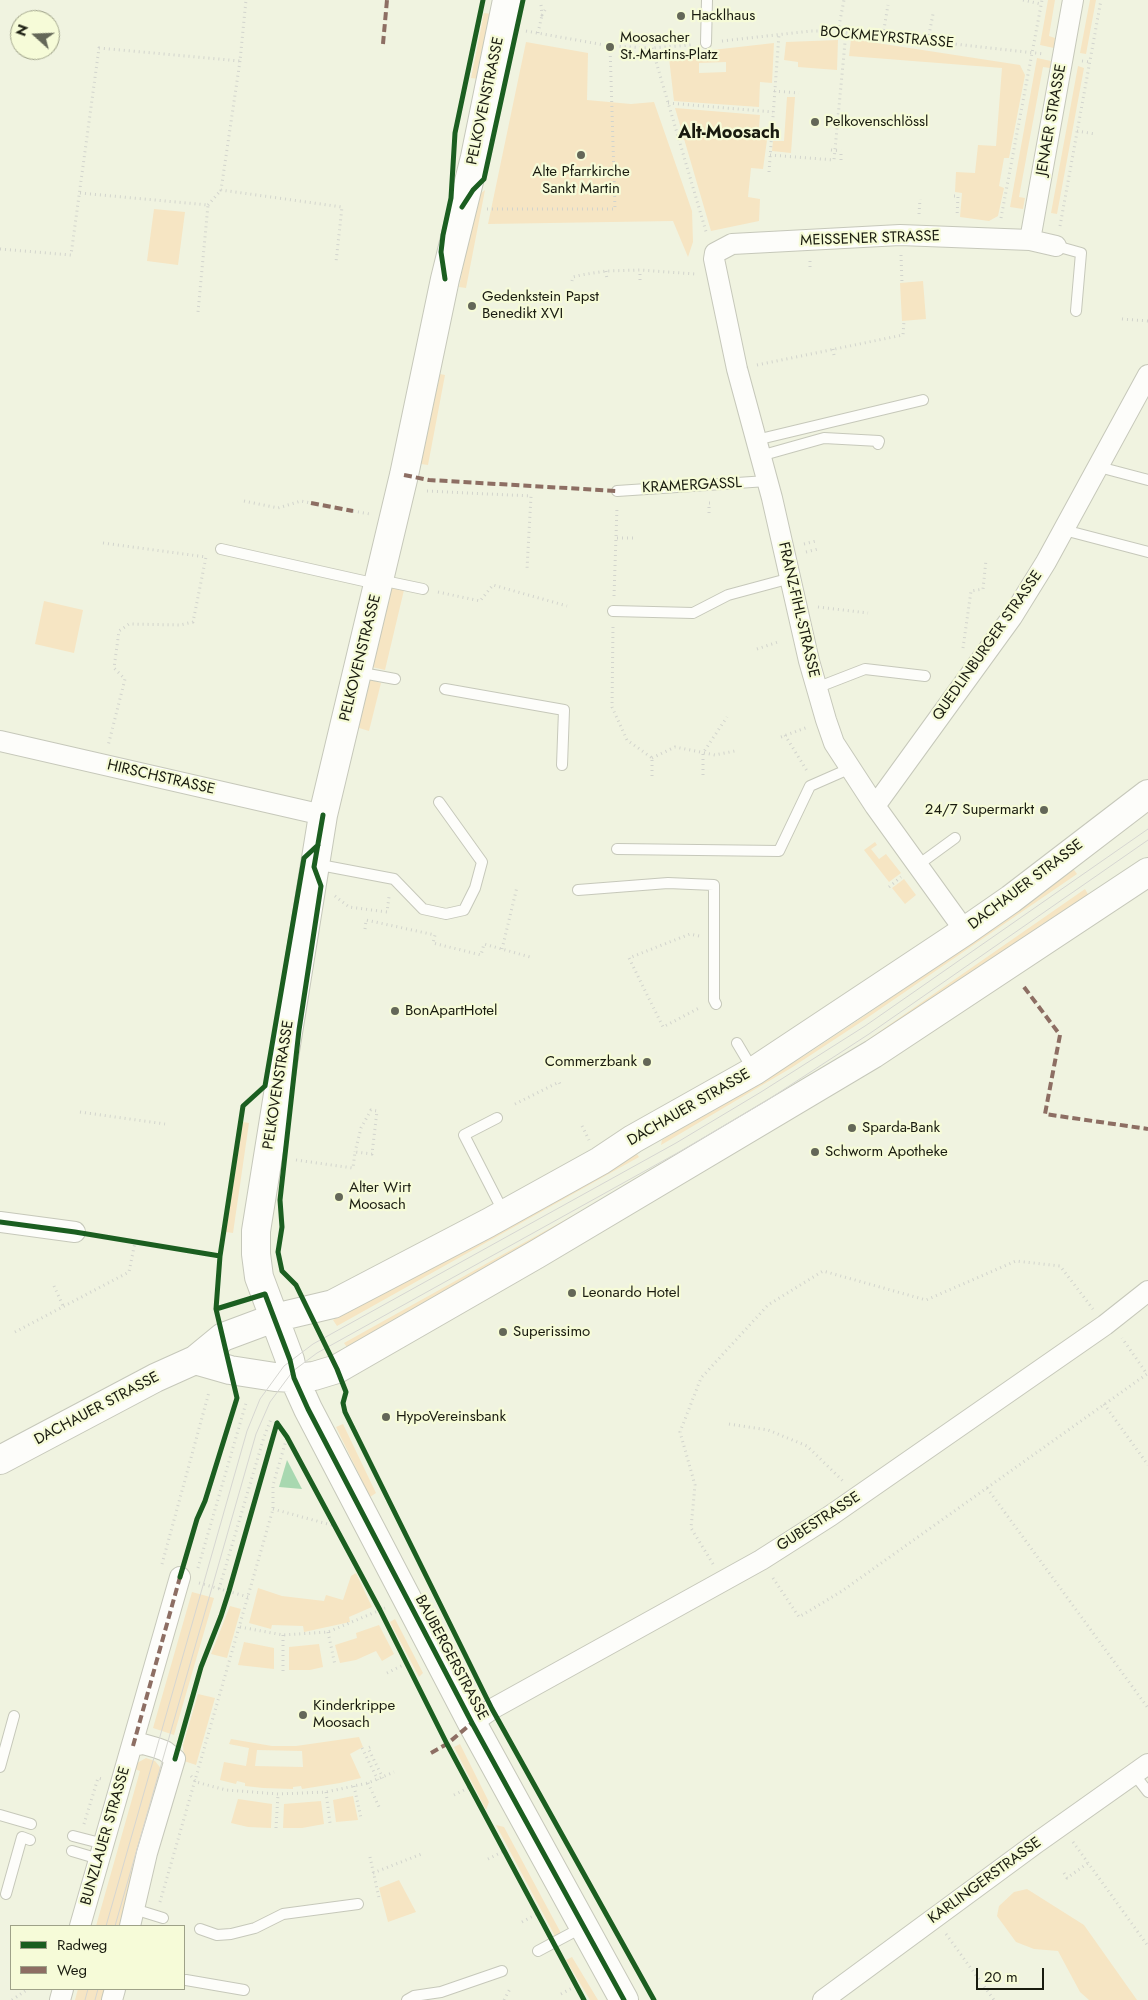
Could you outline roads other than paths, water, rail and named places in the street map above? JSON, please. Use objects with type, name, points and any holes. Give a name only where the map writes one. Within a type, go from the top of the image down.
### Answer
[{"type":"main road","name":"PELKOVENSTRASSE","points":[[274,1318],[259,1276],[256,1231],[323,815],[417,418],[445,279],[475,157],[504,13]]},
{"type":"main road","name":"DACHAUER STRASSE","points":[[0,1460],[155,1378],[195,1360],[223,1337],[274,1318],[333,1304],[600,1161],[754,1071],[1011,900],[1148,794]]},
{"type":"main road","points":[[195,1360],[245,1373],[294,1378],[314,1376],[338,1369],[681,1169],[873,1054],[1148,872]]},
{"type":"main road","name":"BAUBERGERSTRASSE","points":[[274,1318],[294,1378],[308,1409],[472,1723],[624,2000]]},
{"type":"street","name":"JENAER STRASSE","points":[[1031,233],[1073,0]]},
{"type":"street","name":"MEISSENER STRASSE","points":[[715,253],[732,244],[900,235],[998,238],[1031,233],[1056,246]]},
{"type":"street","name":"FRANZ-FIHL-STRASSE","points":[[715,253],[714,259],[737,369],[767,481],[816,688],[834,743],[875,806],[911,869],[965,930]]},
{"type":"street","name":"QUEDLINBURGER STRASSE","points":[[875,806],[1012,617],[1064,530],[1148,375]]},
{"type":"street","name":"HIRSCHSTRASSE","points":[[0,741],[323,815]]},
{"type":"street","points":[[0,1222],[75,1232]]},
{"type":"street","name":"GUBESTRASSE","points":[[472,1723],[492,1709],[761,1560],[830,1516],[1105,1325],[1148,1291]]},
{"type":"street","name":"BUNZLAUER STRASSE","points":[[80,1925],[133,1746],[187,1579]]},
{"type":"street","points":[[132,1918],[147,1853],[175,1760],[165,1751],[156,1748],[143,1744],[133,1746]]},
{"type":"street","name":"KARLINGERSTRASSE","points":[[823,2000],[1035,1844],[1141,1769]]},
{"type":"lane","points":[[706,43],[707,0]]},
{"type":"lane","points":[[1056,246],[1081,253],[1076,311]]},
{"type":"lane","points":[[758,448],[923,400]]},
{"type":"lane","points":[[758,448],[824,438],[878,441],[878,444]]},
{"type":"lane","points":[[1099,467],[1148,480]]},
{"type":"lane","name":"KRAMERGASSL","points":[[617,491],[767,481]]},
{"type":"lane","points":[[1064,530],[1148,552]]},
{"type":"lane","points":[[221,550],[423,589]]},
{"type":"lane","points":[[613,611],[692,613],[728,595],[791,578]]},
{"type":"lane","points":[[816,688],[865,669],[925,676]]},
{"type":"lane","points":[[357,672],[395,679]]},
{"type":"lane","points":[[445,689],[564,710],[562,765]]},
{"type":"lane","points":[[617,849],[779,851],[810,786],[850,768]]},
{"type":"lane","points":[[315,864],[392,878],[423,909],[446,914],[464,910],[475,888],[482,862],[439,802]]},
{"type":"lane","points":[[911,869],[955,838]]},
{"type":"lane","points":[[578,890],[668,883],[714,885],[715,1002]]},
{"type":"lane","points":[[737,1043],[754,1071]]},
{"type":"lane","points":[[498,1118],[464,1135],[504,1214]]},
{"type":"lane","points":[[0,1767],[14,1716]]},
{"type":"lane","points":[[1141,1769],[1148,1792]]},
{"type":"lane","points":[[0,1815],[31,1824]]},
{"type":"lane","points":[[6,1894],[22,1837],[30,1840]]},
{"type":"lane","points":[[76,1837],[102,1852]]},
{"type":"lane","points":[[72,1851],[102,1852]]},
{"type":"lane","points":[[200,1929],[217,1935],[231,1934],[255,1928],[283,1914],[358,1904]]},
{"type":"lane","points":[[132,1918],[160,1917]]},
{"type":"lane","points":[[538,1951],[584,1926]]},
{"type":"lane","points":[[407,2000],[414,1996],[441,1992],[502,1971]]},
{"type":"lane","points":[[186,1980],[244,1990]]},
{"type":"tram line","points":[[106,1925],[247,1431],[260,1399],[284,1366],[313,1344],[676,1143],[761,1092],[865,1026],[1148,829]]},
{"type":"tram line","points":[[115,1925],[256,1434],[270,1402],[293,1371],[317,1353],[679,1152],[766,1101],[869,1034],[1148,840]]},
{"type":"tram line","points":[[85,2000],[88,1990]]},
{"type":"tram line","points":[[95,2000],[98,1990]]},
{"type":"place","name":"Hacklhaus","points":[[681,16]]},
{"type":"place","name":"Moosacher St.-Martins-Platz","points":[[610,47]]},
{"type":"place","name":"Pelkovenschlössl","points":[[815,122]]},
{"type":"place","name":"Alte Pfarrkirche Sankt Martin","points":[[581,155]]},
{"type":"place","name":"Gedenkstein Papst Benedikt XVI","points":[[472,306]]},
{"type":"place","name":"24/7 Supermarkt","points":[[1044,810]]},
{"type":"place","name":"BonApartHotel","points":[[395,1011]]},
{"type":"place","name":"Commerzbank","points":[[647,1062]]},
{"type":"place","name":"Sparda-Bank","points":[[852,1128]]},
{"type":"place","name":"Schworm Apotheke","points":[[815,1152]]},
{"type":"place","name":"Alter Wirt Moosach","points":[[339,1197]]},
{"type":"place","name":"Leonardo Hotel","points":[[572,1293]]},
{"type":"place","name":"Superissimo","points":[[503,1332]]},
{"type":"place","name":"HypoVereinsbank","points":[[386,1417]]},
{"type":"place","name":"Kinderkrippe Moosach","points":[[303,1715]]},
{"type":"district","name":"Alt-Moosach","points":[[729,134]]}]
